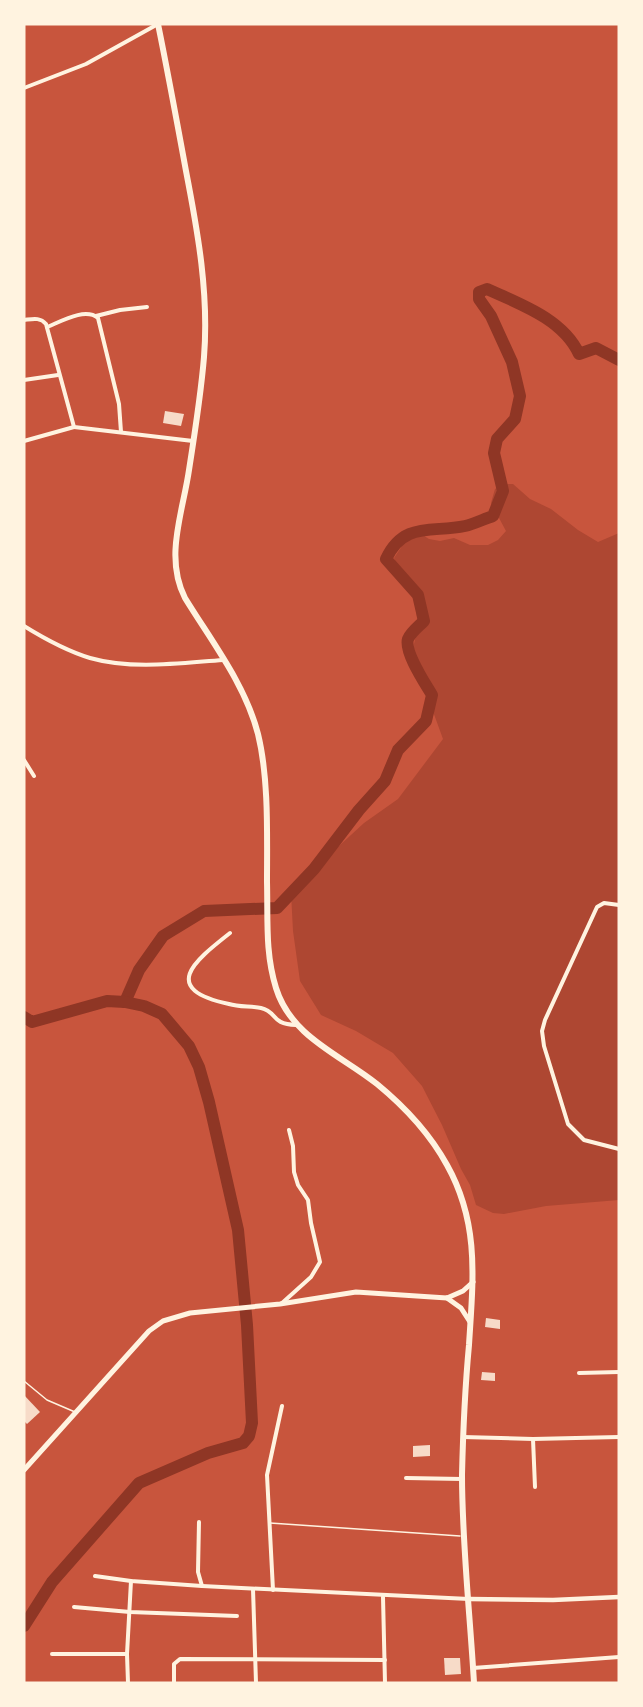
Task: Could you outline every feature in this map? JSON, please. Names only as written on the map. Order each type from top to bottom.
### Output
[{"type":"highway","points":[[158,24],[195,216],[204,284],[204,355],[194,441],[177,530],[176,573],[185,598],[224,660],[248,704],[258,736],[264,773],[266,923],[269,960],[278,994],[297,1025],[318,1043],[389,1094],[423,1129],[447,1165],[466,1211],[473,1250],[474,1281],[462,1479],[474,1683]]},
{"type":"main road","points":[[24,1470],[156,1325],[176,1316],[280,1304],[356,1292],[447,1298],[463,1291],[474,1281]]},
{"type":"main road","points":[[447,1298],[461,1308],[470,1322]]},
{"type":"street","points":[[24,88],[86,64],[158,24]]},
{"type":"street","points":[[47,327],[89,314],[96,316],[120,310],[147,308]]},
{"type":"street","points":[[96,316],[100,322],[119,404],[121,432]]},
{"type":"street","points":[[24,320],[36,318],[42,320],[47,327],[58,375],[74,427]]},
{"type":"street","points":[[24,380],[58,375]]},
{"type":"street","points":[[24,441],[74,427],[194,441]]},
{"type":"street","points":[[24,626],[61,647],[93,659],[142,663],[224,660]]},
{"type":"street","points":[[24,760],[34,776]]},
{"type":"street","points":[[619,905],[604,903],[597,907],[542,1031],[544,1046],[568,1124],[584,1140],[619,1149]]},
{"type":"street","points":[[230,933],[205,954],[188,975],[190,988],[202,996],[229,1005],[263,1008],[281,1024],[297,1025]]},
{"type":"street","points":[[280,1304],[311,1277],[320,1262],[308,1200],[298,1185],[294,1172],[293,1146],[289,1130]]},
{"type":"street","points":[[579,1372],[619,1372]]},
{"type":"street","points":[[273,1590],[267,1475],[282,1406]]},
{"type":"street","points":[[463,1437],[619,1437]]},
{"type":"street","points":[[534,1438],[535,1487]]},
{"type":"street","points":[[406,1478],[462,1479]]},
{"type":"street","points":[[199,1522],[198,1572],[202,1586]]},
{"type":"street","points":[[95,1576],[130,1581],[253,1590],[383,1596],[553,1600],[619,1597]]},
{"type":"street","points":[[128,1683],[130,1581]]},
{"type":"street","points":[[253,1590],[256,1683]]},
{"type":"street","points":[[383,1596],[385,1683]]},
{"type":"street","points":[[74,1606],[130,1612],[237,1616]]},
{"type":"street","points":[[52,1654],[127,1654]]},
{"type":"street","points":[[473,1668],[619,1658]]},
{"type":"street","points":[[174,1683],[174,1664],[180,1659],[385,1660]]},
{"type":"lane","points":[[24,1381],[47,1400],[75,1412]]},
{"type":"lane","points":[[270,1523],[464,1536]]},
{"type":"shaded area","points":[[503,484],[513,484],[530,499],[551,509],[598,542],[619,533],[619,1200],[546,1206],[504,1214],[493,1213],[476,1205],[470,1185],[422,1086],[393,1053],[356,1031],[321,1015],[300,981],[293,931],[291,893],[364,823],[398,799],[443,739],[419,673],[413,648],[418,627],[415,601],[402,580],[394,558],[406,540],[418,532],[429,539],[440,541],[454,538],[470,545],[488,545],[498,540],[506,531],[491,503],[495,489]]},
{"type":"building","points":[[165,411],[184,414],[181,426],[163,423]]},
{"type":"building","points":[[486,1318],[500,1320],[500,1329],[485,1327]]},
{"type":"building","points":[[482,1372],[495,1373],[495,1381],[481,1380]]},
{"type":"building","points":[[24,1395],[40,1412],[27,1424],[24,1421]]},
{"type":"building","points":[[430,1445],[430,1456],[413,1457],[413,1446]]},
{"type":"building","points":[[444,1658],[460,1658],[461,1674],[445,1675]]},
{"type":"waterway","points":[[125,1002],[139,970],[163,936],[204,911],[277,908],[314,869],[359,810],[385,781],[398,750],[426,721],[432,695],[416,667],[408,645],[411,634],[424,621],[418,595],[386,559],[393,547],[410,534],[465,526],[493,516],[503,491],[494,453],[497,439],[515,419],[520,396],[512,362],[491,316],[479,299],[479,292],[487,289],[552,322],[563,331],[579,354],[596,348],[619,360]]},
{"type":"waterway","points":[[24,1017],[32,1022],[107,1001],[125,1002],[144,1006],[162,1014],[189,1046],[199,1067],[209,1102],[238,1230],[247,1325],[252,1423],[249,1436],[243,1443],[208,1453],[139,1483],[52,1582],[24,1626]]}]
